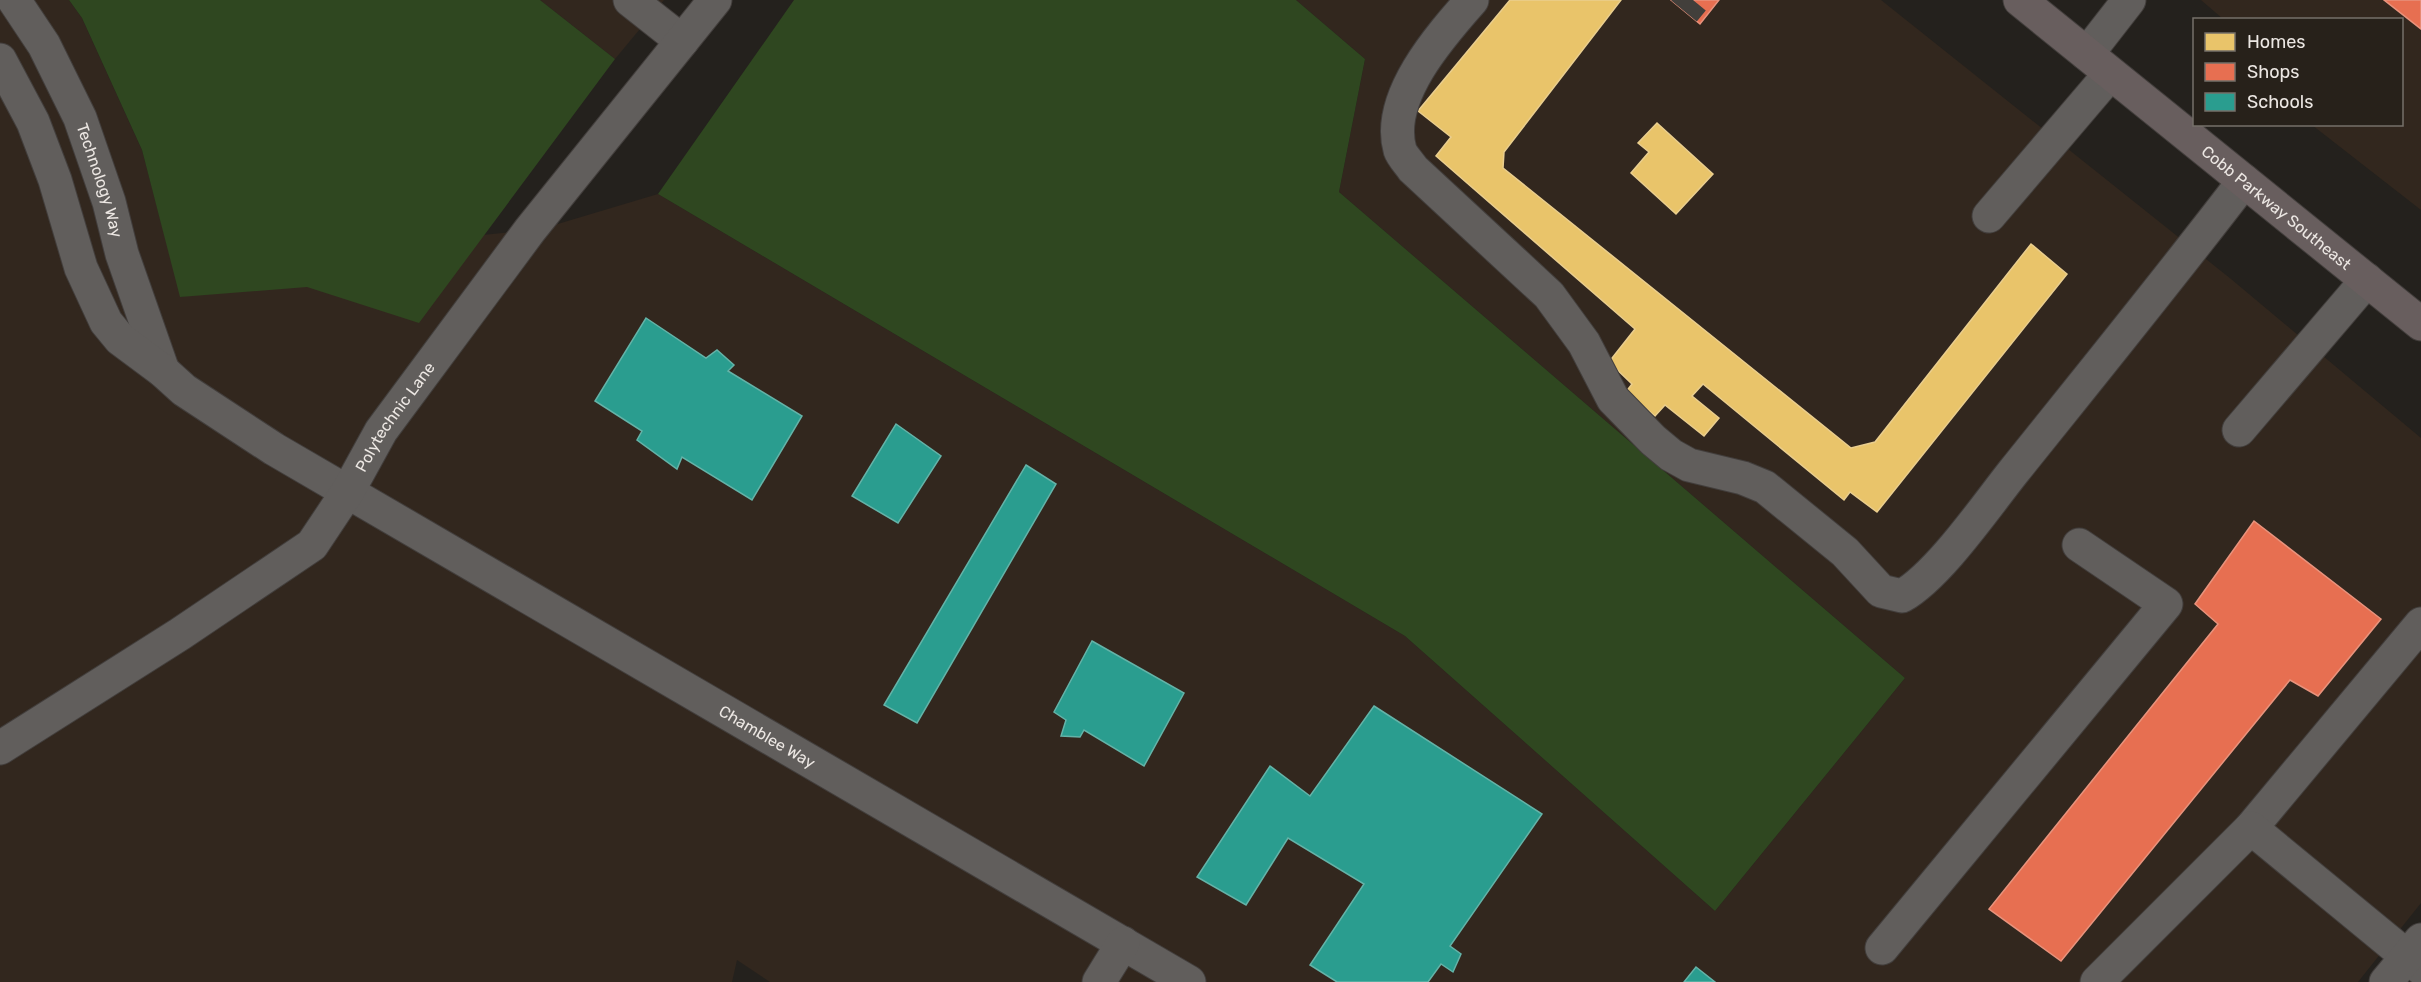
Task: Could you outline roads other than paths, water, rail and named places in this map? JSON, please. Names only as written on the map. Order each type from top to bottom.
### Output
[{"type":"main road","name":"Cobb Parkway Southeast","points":[[2020,0],[2421,324]]},
{"type":"street","name":"Technology Way","points":[[14,0],[44,45],[80,118],[109,202],[122,254],[163,371]]},
{"type":"street","points":[[630,0],[682,41]]},
{"type":"street","points":[[1472,0],[1430,50],[1400,108],[1397,123],[1400,151],[1413,169],[1549,295],[1584,343],[1613,399],[1653,440],[1671,455],[1689,465],[1743,478],[1765,487],[1845,552],[1881,591],[1902,596],[1916,588],[1956,543],[2244,182]]},
{"type":"street","points":[[1989,216],[2099,64],[2129,0]]},
{"type":"street","name":"Polytechnic Lane","points":[[0,748],[180,634],[312,545],[348,491],[381,431],[530,230],[714,1]]},
{"type":"street","points":[[0,60],[33,122],[55,180],[81,268],[101,313],[120,339],[205,405],[274,449],[348,491]]},
{"type":"street","points":[[2240,430],[2367,280]]},
{"type":"street","name":"Chamblee Way","points":[[348,491],[1189,982]]},
{"type":"street","points":[[1881,948],[2166,604],[2079,545]]},
{"type":"street","points":[[2097,982],[2251,828],[2421,624]]},
{"type":"street","points":[[2251,828],[2416,955],[2386,982]]},
{"type":"street","points":[[1099,982],[1123,943]]},
{"type":"tunnel","points":[[1684,11],[1693,0]]}]
